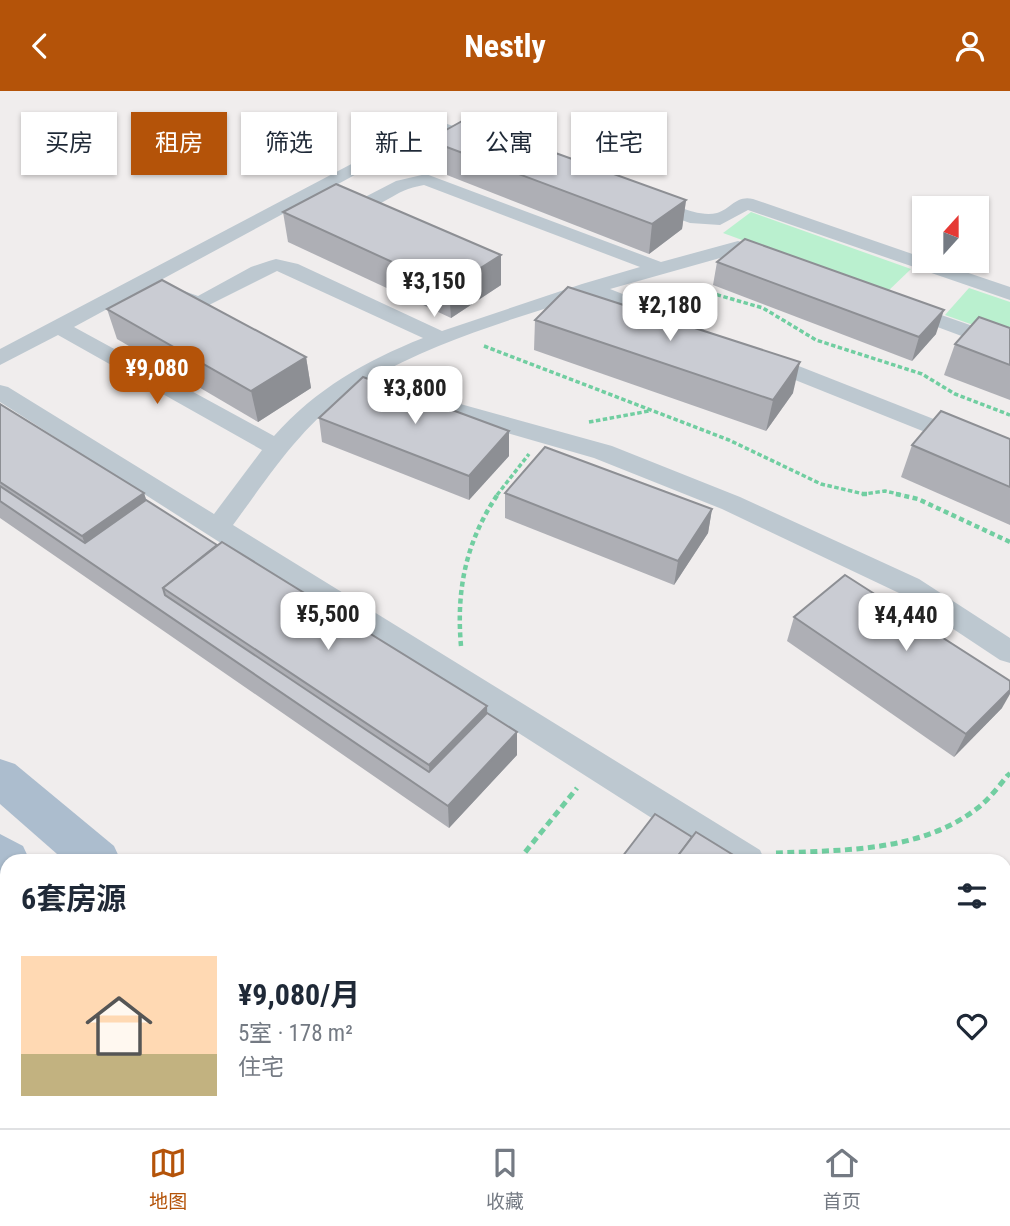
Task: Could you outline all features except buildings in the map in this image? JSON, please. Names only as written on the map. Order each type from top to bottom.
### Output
[{"type":"main road","points":[[0,777],[90,854]]},
{"type":"street","points":[[0,358],[435,125],[461,134]]},
{"type":"street","points":[[316,188],[356,205],[369,204],[412,179],[426,179],[660,268]]},
{"type":"street","points":[[626,194],[690,217],[720,219],[746,203],[1010,294]]},
{"type":"street","points":[[217,528],[277,448],[321,403],[350,381],[382,363],[527,306],[660,268],[745,250],[714,236],[700,217]]},
{"type":"street","points":[[145,280],[187,300],[201,303],[258,271],[276,265],[291,268],[442,339]]},
{"type":"street","points":[[589,288],[716,340]]},
{"type":"street","points":[[881,299],[1010,347]]},
{"type":"street","points":[[59,327],[277,448]]},
{"type":"street","points":[[742,350],[1010,458]]},
{"type":"street","points":[[350,381],[603,452],[731,503],[909,586],[1010,652]]},
{"type":"street","points":[[0,392],[736,854]]},
{"type":"path","points":[[660,268],[687,287],[763,308],[816,340],[922,374],[956,394],[1010,415]]},
{"type":"path","points":[[442,339],[480,344],[729,440],[821,484],[864,494],[886,491],[918,499],[1010,542]]},
{"type":"path","points":[[470,687],[460,642],[459,597],[471,538],[487,507],[510,475],[532,451],[552,437],[571,427],[650,411]]},
{"type":"path","points":[[524,854],[596,766]]},
{"type":"path","points":[[786,854],[897,844],[946,828],[978,808],[1010,773]]},
{"type":"green space","points":[[751,212],[911,269],[886,293],[723,233]]},
{"type":"green space","points":[[969,288],[1010,302],[1010,338],[945,315]]}]
